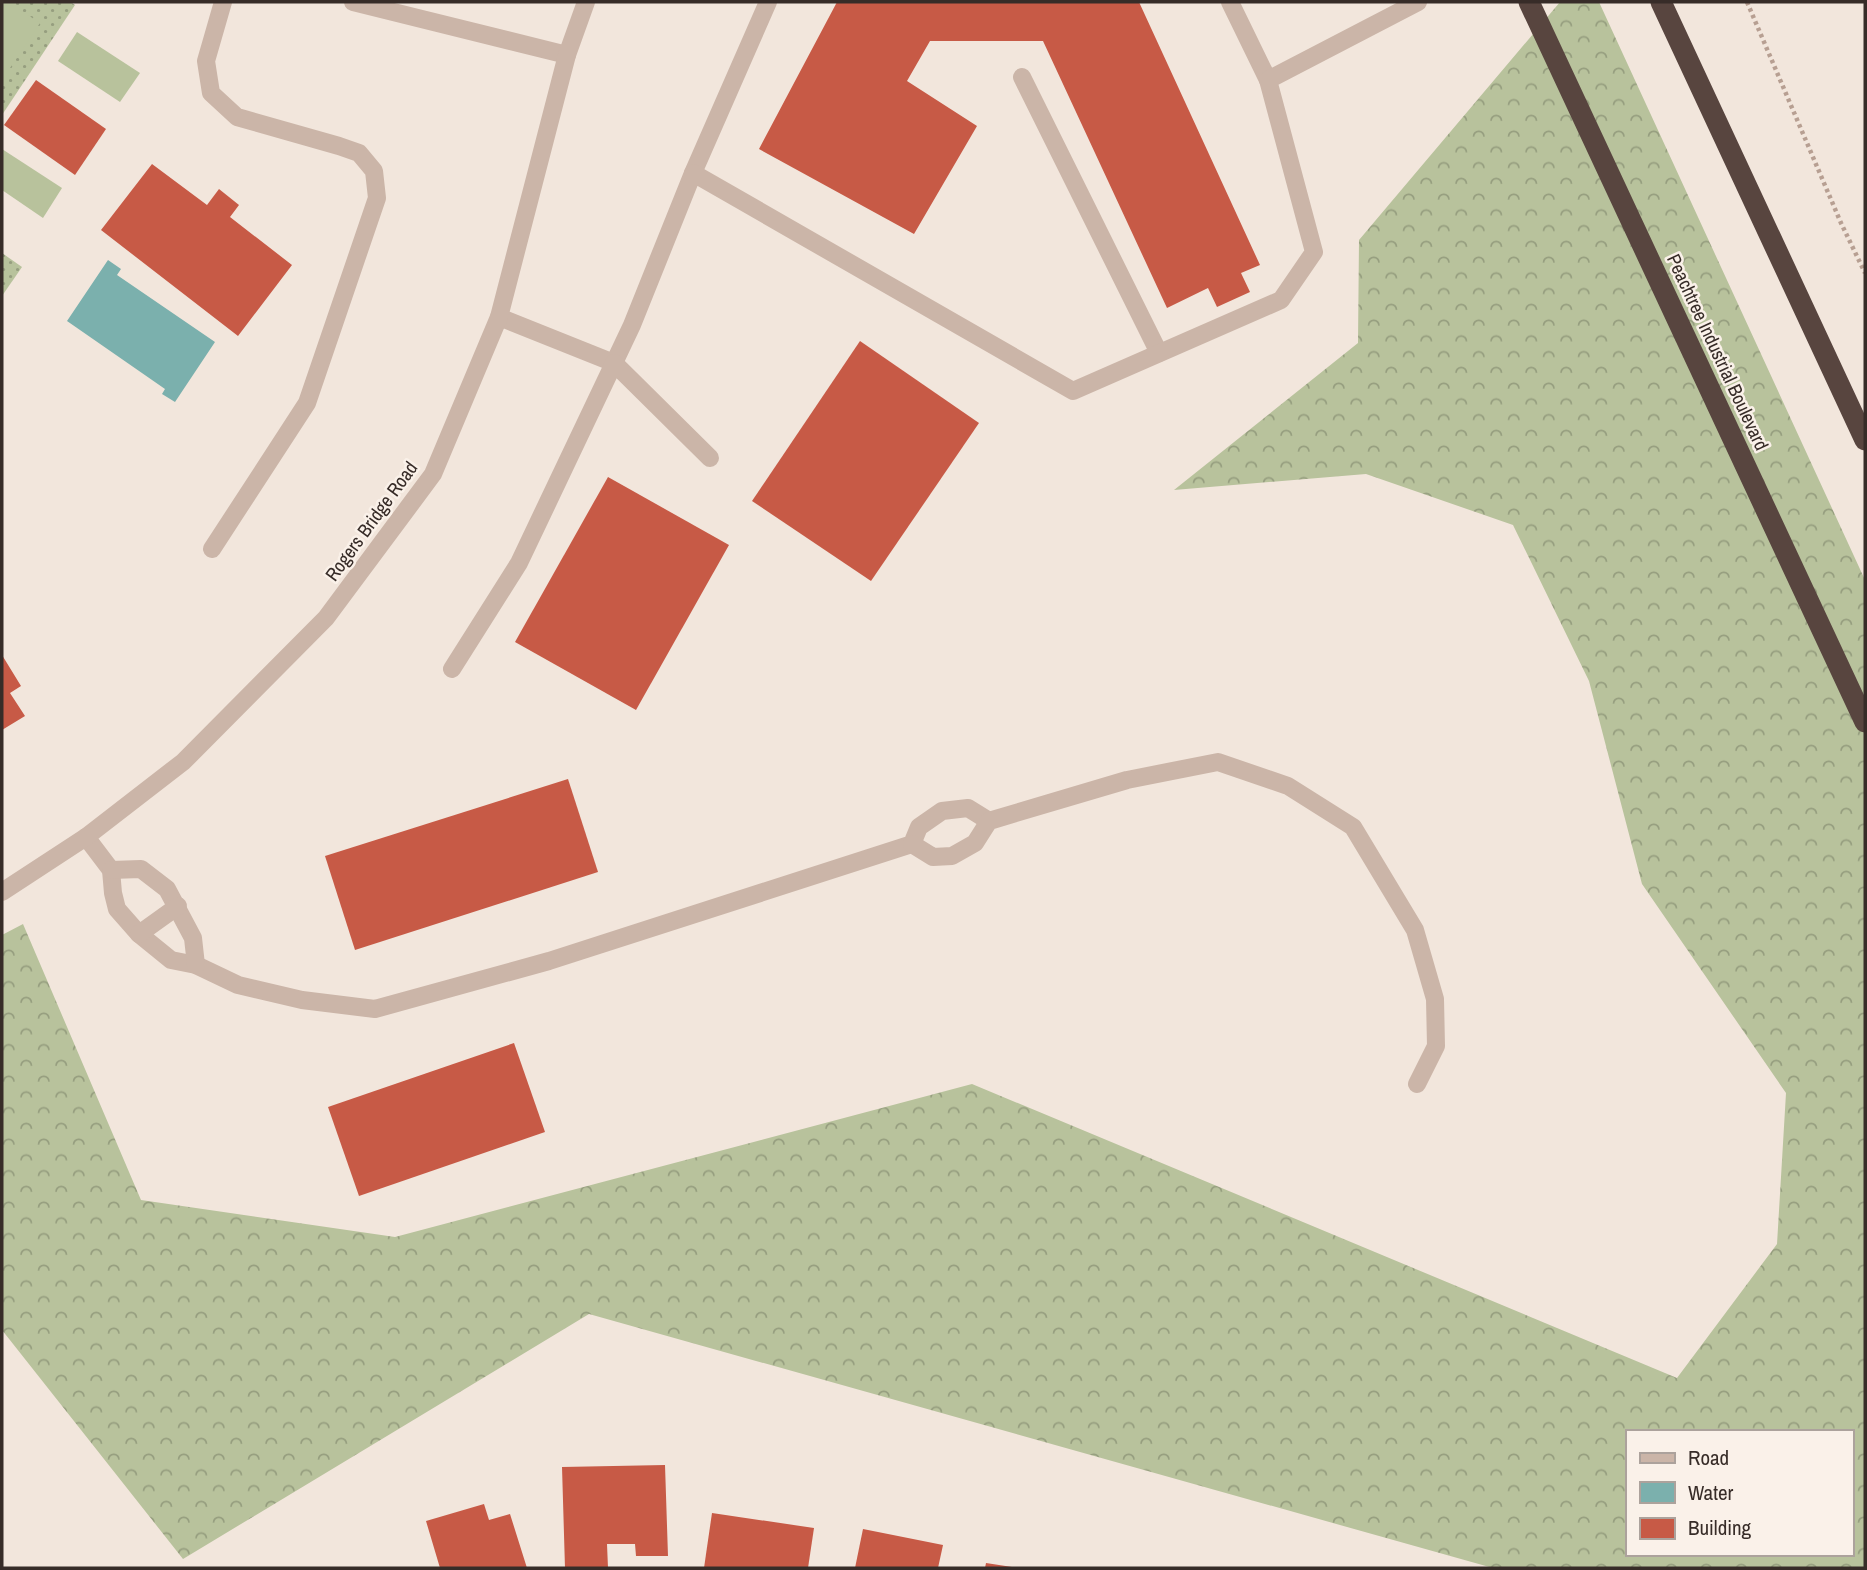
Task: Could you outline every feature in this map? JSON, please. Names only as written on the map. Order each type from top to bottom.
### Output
[{"type":"highway","name":"Peachtree Industrial Boulevard","points":[[1529,2],[1865,722]]},
{"type":"highway","points":[[1661,2],[1865,440]]},
{"type":"street","points":[[212,549],[307,403],[377,198],[374,171],[359,153],[237,117],[211,93],[206,61],[223,2]]},
{"type":"street","points":[[353,2],[568,55]]},
{"type":"street","name":"Rogers Bridge Road","points":[[2,892],[86,837],[183,762],[326,618],[433,474],[499,317],[568,55],[586,2]]},
{"type":"street","points":[[453,670],[519,563],[632,325],[693,173],[768,2]]},
{"type":"street","points":[[693,173],[1073,391],[1282,300],[1314,252],[1268,80],[1230,2]]},
{"type":"street","points":[[1268,80],[1418,2]]},
{"type":"street","points":[[1023,77],[1159,354]]},
{"type":"street","points":[[499,317],[614,363],[710,458]]},
{"type":"street","points":[[912,844],[933,857],[952,856],[975,843],[989,821],[1127,780],[1219,762],[1287,786],[1353,827],[1415,930],[1435,999],[1436,1046],[1417,1084]]},
{"type":"street","points":[[86,837],[111,870],[117,909],[139,934],[171,960],[196,965],[238,985],[302,1000],[375,1009],[549,961],[798,883],[912,844],[919,827],[942,811],[968,808],[989,821]]},
{"type":"street","points":[[111,870],[141,869],[167,889],[193,938],[196,965]]},
{"type":"street","points":[[139,934],[177,906]]},
{"type":"path","points":[[1747,2],[1865,273]]},
{"type":"green space","points":[[2,2],[70,2],[75,5],[2,115]]},
{"type":"green space","points":[[2,2],[8,2],[40,23],[2,80]]},
{"type":"green space","points":[[1560,2],[1599,2],[1865,580],[1865,1568],[1493,1568],[589,1314],[183,1559],[2,1330],[2,935],[23,924],[141,1200],[395,1237],[972,1084],[1677,1378],[1777,1244],[1786,1093],[1642,884],[1589,681],[1513,525],[1366,474],[1174,490],[1358,343],[1359,240]]},
{"type":"green space","points":[[77,32],[140,73],[120,102],[58,61]]},
{"type":"green space","points":[[2,149],[62,188],[43,218],[2,190]]},
{"type":"green space","points":[[2,253],[22,267],[2,296]]},
{"type":"water","points":[[108,260],[121,269],[117,275],[215,342],[175,402],[162,394],[165,389],[67,321]]},
{"type":"building","points":[[837,2],[1139,2],[1260,265],[1241,273],[1250,292],[1217,307],[1208,288],[1167,308],[1043,41],[930,41],[907,81],[977,126],[914,234],[759,149]]},
{"type":"building","points":[[36,80],[106,129],[75,175],[4,125]]},
{"type":"building","points":[[152,164],[207,205],[219,189],[239,205],[230,217],[292,265],[238,336],[101,230]]},
{"type":"building","points":[[860,341],[979,423],[871,581],[752,501]]},
{"type":"building","points":[[608,477],[729,545],[636,710],[515,642]]},
{"type":"building","points":[[2,655],[21,686],[10,693],[25,716],[2,730]]},
{"type":"building","points":[[568,779],[598,872],[355,950],[325,856]]},
{"type":"building","points":[[514,1043],[545,1132],[359,1196],[328,1107]]},
{"type":"building","points":[[665,1465],[668,1556],[636,1556],[635,1544],[607,1544],[608,1568],[565,1568],[562,1467]]},
{"type":"building","points":[[484,1504],[489,1520],[510,1514],[527,1568],[440,1568],[426,1521]]},
{"type":"building","points":[[712,1513],[814,1528],[808,1568],[704,1568]]},
{"type":"building","points":[[863,1529],[943,1545],[938,1568],[855,1568]]},
{"type":"building","points":[[986,1563],[1012,1567],[1012,1568],[985,1568]]}]
